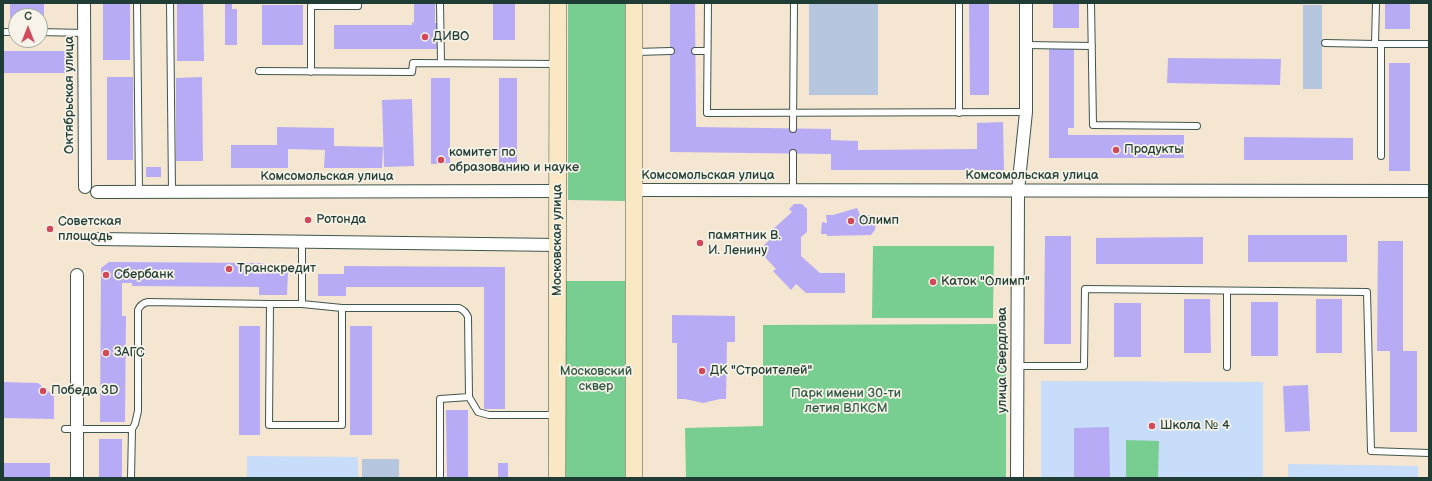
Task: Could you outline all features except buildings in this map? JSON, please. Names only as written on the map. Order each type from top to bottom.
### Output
[{"type":"main road","name":"Московская улица","points":[[557,478],[558,3]]},
{"type":"main road","points":[[634,3],[634,478]]},
{"type":"street","name":"Октябрьская улица","points":[[84,3],[85,187]]},
{"type":"street","name":"улица Свердлова","points":[[1017,478],[1018,190],[1026,112],[1026,3]]},
{"type":"street","name":"Комсомольская улица","points":[[634,190],[1429,191]]},
{"type":"street","name":"Комсомольская улица","points":[[97,192],[558,191]]},
{"type":"street","points":[[98,239],[558,245]]},
{"type":"street","points":[[77,275],[71,429],[77,478]]},
{"type":"lane","points":[[137,3],[139,192]]},
{"type":"lane","points":[[170,3],[172,192]]},
{"type":"lane","points":[[311,72],[311,6],[358,6],[358,3]]},
{"type":"lane","points":[[440,3],[441,63]]},
{"type":"lane","points":[[708,3],[707,113],[1026,112]]},
{"type":"lane","points":[[793,129],[794,3]]},
{"type":"lane","points":[[959,3],[959,113]]},
{"type":"lane","points":[[1091,3],[1093,125],[1197,126]]},
{"type":"lane","points":[[1376,3],[1381,156]]},
{"type":"lane","points":[[48,32],[84,33]]},
{"type":"lane","points":[[1325,44],[1429,44]]},
{"type":"lane","points":[[1026,45],[1092,46]]},
{"type":"lane","points":[[695,51],[707,51]]},
{"type":"lane","points":[[634,52],[671,52]]},
{"type":"lane","points":[[259,71],[412,72],[413,63],[558,64]]},
{"type":"lane","points":[[792,190],[793,154]]},
{"type":"lane","points":[[302,242],[302,304]]},
{"type":"lane","points":[[1017,366],[1084,366],[1085,289],[1367,292],[1371,451],[1429,453]]},
{"type":"lane","points":[[1227,291],[1227,367]]},
{"type":"lane","points":[[131,478],[132,429],[135,424],[138,411],[138,310],[140,305],[148,302],[302,304],[342,308],[463,309],[468,317],[469,397],[478,412],[489,415],[557,415]]},
{"type":"lane","points":[[270,304],[270,425],[342,425],[342,308]]},
{"type":"lane","points":[[440,478],[440,398],[469,397]]},
{"type":"lane","points":[[71,429],[132,429]]},
{"type":"shaded area","points":[[809,3],[878,3],[878,95],[809,95]]},
{"type":"shaded area","points":[[1303,5],[1322,5],[1322,89],[1303,89]]},
{"type":"shaded area","name":"Школа № 4","points":[[1041,381],[1263,382],[1263,478],[1041,478]]},
{"type":"shaded area","points":[[247,456],[358,457],[358,478],[247,478]]},
{"type":"shaded area","points":[[362,459],[399,459],[399,478],[362,478]]},
{"type":"shaded area","points":[[1288,464],[1418,466],[1418,478],[1288,478]]},
{"type":"green space","points":[[568,3],[626,3],[625,201],[568,200]]},
{"type":"green space","name":"Каток \"Олимп\"","points":[[873,246],[994,246],[993,318],[872,318]]},
{"type":"green space","name":"Московский сквер","points":[[566,281],[626,281],[627,478],[566,478]]},
{"type":"green space","name":"Парк имени 30-ти летия ВЛКСМ","points":[[1006,324],[1006,478],[686,478],[685,428],[763,426],[763,325]]},
{"type":"green space","points":[[1126,440],[1159,441],[1158,478],[1126,478]]},
{"type":"place","name":"ДИВО","points":[[425,37]]},
{"type":"place","name":"Продукты","points":[[1116,150]]},
{"type":"place","name":"комитет по образованию и науке","points":[[441,160]]},
{"type":"place","name":"Ротонда","points":[[308,220]]},
{"type":"place","name":"Олимп","points":[[851,221]]},
{"type":"place","name":"Советская площадь","points":[[50,229]]},
{"type":"place","name":"памятник В. И. Ленину","points":[[700,243]]},
{"type":"place","name":"Транскредит","points":[[229,269]]},
{"type":"place","name":"Сбербанк","points":[[106,275]]},
{"type":"place","name":"Каток \"Олимп\"","points":[[933,282]]},
{"type":"place","name":"ЗАГС","points":[[106,353]]},
{"type":"place","name":"ДК \"Строителей\"","points":[[702,371]]},
{"type":"place","name":"Победа 3D","points":[[43,391]]},
{"type":"place","name":"Школа № 4","points":[[1152,426]]}]
